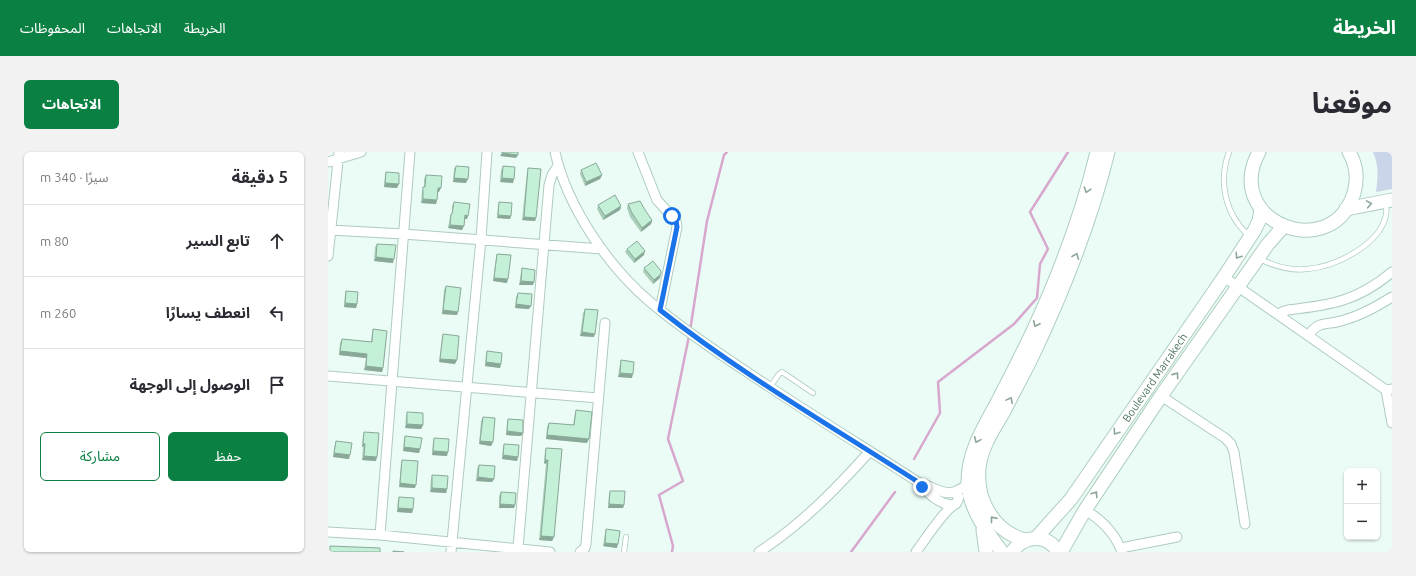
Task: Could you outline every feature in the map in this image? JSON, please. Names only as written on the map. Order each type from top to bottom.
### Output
[{"type":"main road","points":[[1002,552],[982,524],[974,505],[968,484],[970,464],[975,445],[1021,356],[1061,267],[1088,185],[1097,152]]},
{"type":"main road","points":[[1058,552],[1053,545],[1048,542],[1015,537],[1003,529],[988,513],[981,494],[979,476],[981,460],[988,440],[1031,359],[1070,271],[1088,222],[1108,152]]},
{"type":"main road","points":[[1259,152],[1252,172],[1252,185],[1255,198],[1261,209],[1283,227],[1306,231],[1318,229],[1334,221],[1346,209],[1352,199],[1356,178],[1355,167],[1349,152]]},
{"type":"main road","points":[[1346,209],[1389,201]]},
{"type":"main road","name":"Boulevard Marrakech","points":[[1012,552],[1020,543],[1031,539],[1071,499],[1224,277],[1250,237],[1258,221],[1261,209]]},
{"type":"main road","name":"Boulevard Marrakech","points":[[1061,552],[1085,510],[1161,396],[1258,258],[1283,227]]},
{"type":"main road","points":[[982,524],[986,552]]},
{"type":"street","points":[[328,162],[339,155],[361,152]]},
{"type":"street","points":[[380,536],[410,152]]},
{"type":"street","points":[[452,547],[468,387],[487,152]]},
{"type":"street","points":[[555,152],[558,166],[577,210],[602,249],[629,282],[660,310],[690,333],[770,387],[918,482],[939,491],[957,493],[959,499],[934,527],[916,552]]},
{"type":"street","points":[[638,152],[657,200],[676,221],[677,227],[660,310]]},
{"type":"street","points":[[328,256],[339,155]]},
{"type":"street","points":[[518,548],[549,185],[552,175],[558,166]]},
{"type":"street","points":[[330,230],[602,249]]},
{"type":"street","points":[[1279,315],[1288,310],[1330,305],[1351,298],[1373,287],[1392,272]]},
{"type":"street","points":[[1224,277],[1389,389],[1392,423]]},
{"type":"street","points":[[1309,336],[1313,329],[1320,325],[1333,323],[1358,315],[1376,307],[1392,297]]},
{"type":"street","points":[[582,552],[586,544],[605,323]]},
{"type":"street","points":[[328,376],[392,380],[598,398]]},
{"type":"street","points":[[1161,396],[1225,438],[1231,444],[1234,452],[1245,524]]},
{"type":"street","points":[[759,552],[787,533],[809,514],[837,487],[870,451]]},
{"type":"street","points":[[918,482],[927,492],[944,503],[954,505],[962,502],[974,505]]},
{"type":"street","points":[[934,527],[944,503],[953,492],[968,484]]},
{"type":"street","points":[[1085,510],[1106,526],[1122,550],[1176,537]]},
{"type":"street","points":[[328,532],[380,536],[452,547],[518,548],[550,552]]},
{"type":"lane","points":[[1229,152],[1224,175],[1226,201],[1238,224],[1250,237]]},
{"type":"lane","points":[[1258,258],[1276,266],[1296,269],[1317,268],[1337,262],[1355,253],[1378,231],[1386,215],[1389,201]]},
{"type":"lane","points":[[770,387],[778,374],[782,372],[813,393]]},
{"type":"lane","points":[[624,552],[626,537]]},
{"type":"shaded area","points":[[1373,152],[1392,152],[1392,189],[1376,192],[1378,172]]},
{"type":"building","points":[[518,152],[518,155],[502,153]]},
{"type":"building","points":[[596,163],[602,175],[586,182],[581,170]]},
{"type":"building","points":[[456,166],[469,167],[468,179],[454,178]]},
{"type":"building","points":[[503,166],[515,167],[514,179],[502,178]]},
{"type":"building","points":[[528,168],[541,169],[536,218],[524,217]]},
{"type":"building","points":[[386,172],[399,173],[399,184],[385,183]]},
{"type":"building","points":[[426,175],[442,176],[441,188],[438,188],[437,200],[423,199],[423,187],[425,187]]},
{"type":"building","points":[[615,195],[621,206],[605,216],[598,205]]},
{"type":"building","points":[[640,201],[652,220],[642,228],[628,204]]},
{"type":"building","points":[[454,202],[470,204],[468,216],[465,215],[464,226],[450,225]]},
{"type":"building","points":[[499,202],[512,203],[511,216],[498,215]]},
{"type":"building","points":[[637,241],[645,251],[635,259],[627,249]]},
{"type":"building","points":[[377,244],[396,245],[394,259],[376,257]]},
{"type":"building","points":[[497,254],[511,255],[508,279],[494,278]]},
{"type":"building","points":[[653,261],[661,271],[661,274],[654,280],[644,268]]},
{"type":"building","points":[[522,268],[535,270],[534,282],[521,281]]},
{"type":"building","points":[[446,286],[461,288],[458,312],[443,310]]},
{"type":"building","points":[[346,291],[358,292],[357,304],[345,303]]},
{"type":"building","points":[[518,293],[532,294],[531,306],[516,304]]},
{"type":"building","points":[[585,309],[598,310],[595,334],[582,332]]},
{"type":"building","points":[[373,329],[387,331],[383,368],[366,366],[367,354],[340,351],[342,339],[372,342]]},
{"type":"building","points":[[443,334],[459,336],[457,360],[440,359]]},
{"type":"building","points":[[487,351],[502,353],[501,364],[486,362]]},
{"type":"building","points":[[621,360],[634,362],[633,374],[620,373]]},
{"type":"building","points":[[576,410],[592,412],[589,439],[547,435],[549,423],[574,425]]},
{"type":"building","points":[[407,412],[423,413],[423,425],[407,424]]},
{"type":"building","points":[[483,417],[495,418],[493,442],[480,441]]},
{"type":"building","points":[[508,419],[523,420],[523,433],[507,431]]},
{"type":"building","points":[[364,432],[379,433],[377,457],[364,456]]},
{"type":"building","points":[[405,436],[422,438],[420,449],[404,447]]},
{"type":"building","points":[[434,438],[449,439],[448,452],[433,451]]},
{"type":"building","points":[[336,441],[352,443],[350,455],[334,453]]},
{"type":"building","points":[[504,444],[519,445],[518,457],[503,455]]},
{"type":"building","points":[[546,448],[562,449],[554,537],[541,536],[548,460],[545,460]]},
{"type":"building","points":[[402,460],[418,461],[416,485],[400,483]]},
{"type":"building","points":[[479,465],[495,466],[494,479],[478,477]]},
{"type":"building","points":[[432,475],[448,476],[447,489],[432,488]]},
{"type":"building","points":[[610,491],[625,491],[624,505],[609,504]]},
{"type":"building","points":[[501,492],[516,493],[515,505],[500,504]]},
{"type":"building","points":[[399,497],[414,498],[413,509],[398,508]]},
{"type":"building","points":[[606,529],[620,531],[618,544],[605,543]]},
{"type":"building","points":[[330,546],[380,548],[380,552],[330,552]]},
{"type":"waterway","points":[[690,331],[707,221],[724,155],[727,152]]},
{"type":"waterway","points":[[914,459],[940,413],[938,382],[1014,324],[1037,298],[1040,264],[1048,249],[1030,212],[1068,152]]},
{"type":"waterway","points":[[672,552],[673,546],[659,495],[683,481],[668,439],[689,336]]},
{"type":"waterway","points":[[851,552],[895,492]]},
{"type":"route","points":[[672,216],[676,221],[677,227],[660,310],[690,333],[770,387],[918,482],[922,487]]}]
